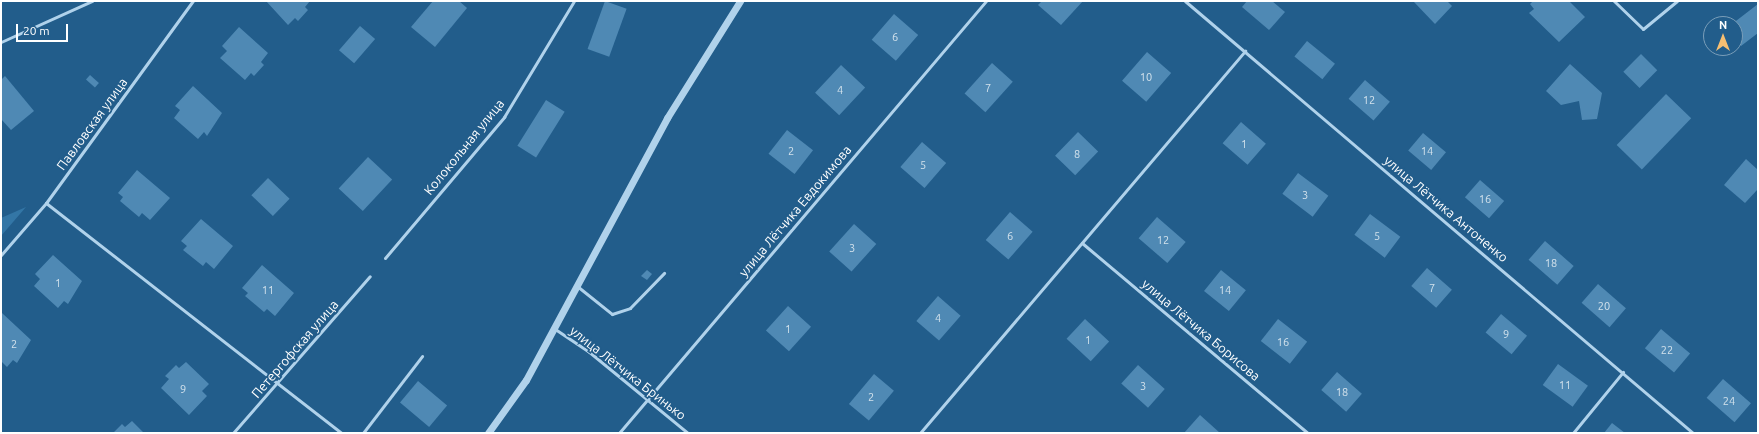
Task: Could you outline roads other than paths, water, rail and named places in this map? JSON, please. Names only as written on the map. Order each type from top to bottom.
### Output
[{"type":"street","points":[[488,433],[502,418],[555,329],[667,118],[740,1]]},
{"type":"lane","points":[[1,42],[92,1]]},
{"type":"lane","name":"Павловская улица","points":[[1,255],[46,203],[193,1]]},
{"type":"lane","name":"Колокольная улица","points":[[385,258],[504,117],[574,1]]},
{"type":"lane","name":"улица Лётчика Евдокимова","points":[[619,433],[986,1]]},
{"type":"lane","name":"улица Лётчика Антоненко","points":[[1185,1],[1693,433]]},
{"type":"lane","points":[[1614,1],[1643,29],[1678,1]]},
{"type":"lane","points":[[920,433],[1245,51]]},
{"type":"lane","points":[[46,203],[278,386],[341,433]]},
{"type":"lane","name":"улица Лётчика Борисова","points":[[1082,243],[1308,433]]},
{"type":"lane","points":[[577,286],[612,314],[630,308],[664,273]]},
{"type":"lane","name":"Петергофская улица","points":[[233,433],[278,386],[370,276]]},
{"type":"lane","name":"улица Лётчика Бринько","points":[[555,329],[648,399],[688,433]]},
{"type":"lane","points":[[363,433],[422,356]]},
{"type":"lane","points":[[1573,433],[1623,372]]}]
